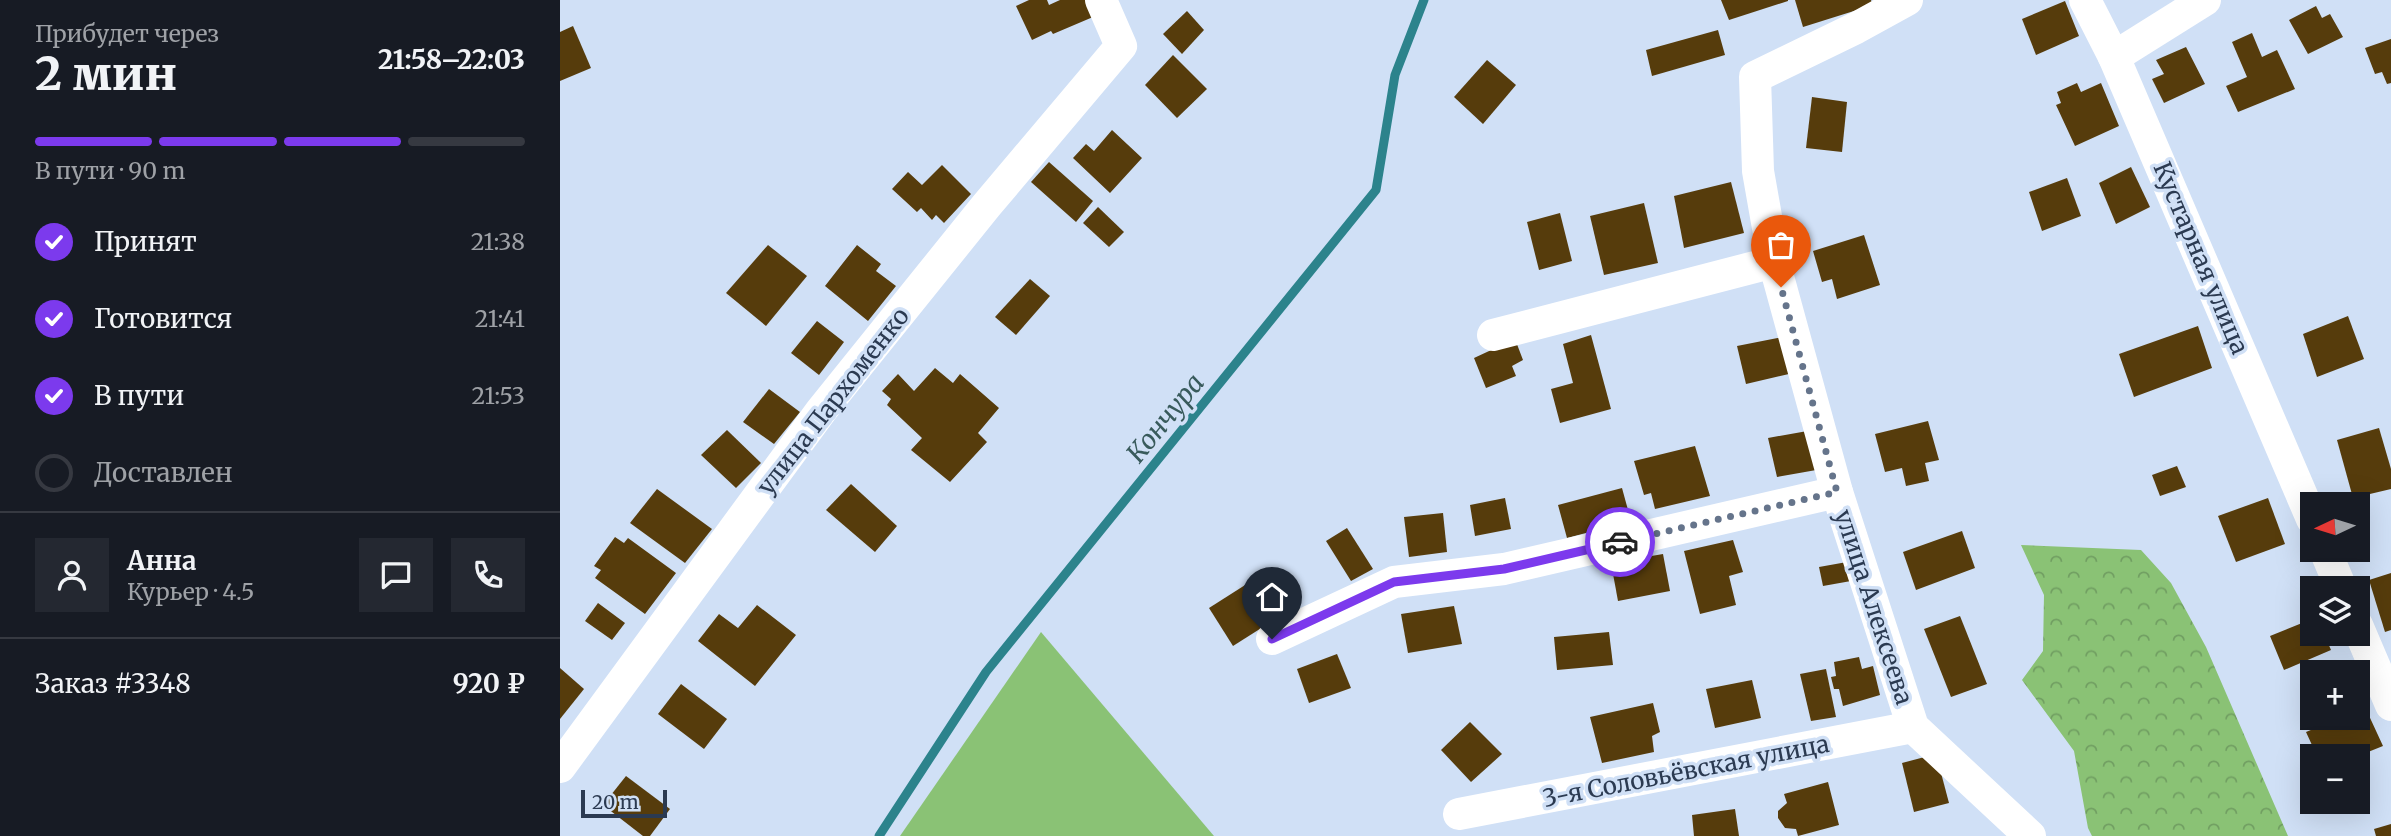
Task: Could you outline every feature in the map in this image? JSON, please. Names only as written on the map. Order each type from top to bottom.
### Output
[{"type":"street","name":"улица Пархоменко","points":[[560,767],[821,411],[986,206],[1121,46],[1101,0]]},
{"type":"street","name":"улица Алексеева","points":[[1907,0],[1755,77],[1758,171],[1774,262],[1837,492],[1913,727]]},
{"type":"street","name":"Кустарная улица","points":[[2085,0],[2114,57],[2300,492]]},
{"type":"street","points":[[2114,57],[2205,0]]},
{"type":"street","points":[[1493,335],[1774,262]]},
{"type":"street","points":[[1272,639],[1394,582],[1504,569],[1837,492]]},
{"type":"street","points":[[2370,642],[2381,656],[2391,705]]},
{"type":"street","points":[[1913,727],[2030,836]]},
{"type":"street","name":"3-я Соловьёвская улица","points":[[1459,814],[1913,727]]},
{"type":"green space","points":[[2021,545],[2141,550],[2171,583],[2206,647],[2288,836],[2092,836],[2088,828],[2074,751],[2022,680],[2043,651],[2044,595]]},
{"type":"green space","points":[[1041,632],[1214,836],[900,836]]},
{"type":"building","points":[[1029,0],[1047,0],[1049,5],[1060,0],[1085,0],[1093,17],[1032,40],[1016,6]]},
{"type":"building","points":[[1721,0],[1788,0],[1788,1],[1729,20]]},
{"type":"building","points":[[1795,0],[1871,0],[1873,5],[1803,27]]},
{"type":"building","points":[[2065,1],[2079,36],[2036,55],[2022,19]]},
{"type":"building","points":[[2316,6],[2322,18],[2330,14],[2343,37],[2308,54],[2289,20]]},
{"type":"building","points":[[1187,11],[1204,30],[1182,54],[1163,34]]},
{"type":"building","points":[[573,26],[591,68],[560,81],[560,32]]},
{"type":"building","points":[[1718,30],[1725,55],[1652,76],[1646,50]]},
{"type":"building","points":[[2252,33],[2262,57],[2277,50],[2295,89],[2238,112],[2226,86],[2247,77],[2232,42]]},
{"type":"building","points":[[2391,39],[2391,83],[2387,84],[2382,72],[2375,74],[2365,48]]},
{"type":"building","points":[[2186,47],[2205,84],[2164,103],[2152,79],[2164,74],[2156,60]]},
{"type":"building","points":[[1173,55],[1207,89],[1177,118],[1145,85]]},
{"type":"building","points":[[1487,60],[1516,85],[1483,124],[1454,97]]},
{"type":"building","points":[[2077,83],[2081,92],[2101,83],[2119,126],[2075,146],[2056,105],[2061,103],[2057,92]]},
{"type":"building","points":[[1812,97],[1847,102],[1842,152],[1806,148]]},
{"type":"building","points":[[1112,130],[1142,158],[1110,193],[1073,158],[1086,144],[1094,151]]},
{"type":"building","points":[[1049,162],[1093,201],[1076,222],[1031,182]]},
{"type":"building","points":[[942,165],[971,194],[944,223],[936,215],[932,220],[921,208],[917,212],[892,189],[908,172],[922,185]]},
{"type":"building","points":[[2131,167],[2150,207],[2116,224],[2099,183]]},
{"type":"building","points":[[2067,178],[2081,216],[2042,231],[2029,192]]},
{"type":"building","points":[[1731,182],[1744,233],[1684,248],[1674,196]]},
{"type":"building","points":[[1644,203],[1658,263],[1604,275],[1590,216]]},
{"type":"building","points":[[1098,207],[1124,232],[1109,247],[1083,223]]},
{"type":"building","points":[[1560,213],[1572,261],[1539,270],[1527,222]]},
{"type":"building","points":[[1864,235],[1880,285],[1837,299],[1832,279],[1822,282],[1813,251]]},
{"type":"building","points":[[768,245],[807,276],[766,326],[726,293]]},
{"type":"building","points":[[857,245],[881,264],[876,271],[896,286],[868,321],[825,286]]},
{"type":"building","points":[[1030,279],[1050,296],[1016,335],[995,317]]},
{"type":"building","points":[[2348,316],[2364,359],[2317,377],[2303,334]]},
{"type":"building","points":[[817,321],[844,342],[819,375],[791,353]]},
{"type":"building","points":[[2198,326],[2212,368],[2134,397],[2119,354]]},
{"type":"building","points":[[1591,335],[1611,409],[1560,423],[1551,389],[1573,383],[1563,344]]},
{"type":"building","points":[[1793,335],[1802,371],[1746,384],[1737,346]]},
{"type":"building","points":[[1515,339],[1523,360],[1512,366],[1516,376],[1486,388],[1474,358]]},
{"type":"building","points":[[935,368],[953,383],[960,374],[999,408],[978,433],[987,442],[950,482],[911,450],[922,438],[887,405],[891,399],[882,391],[898,374],[914,391]]},
{"type":"building","points":[[769,389],[800,412],[774,444],[743,422]]},
{"type":"building","points":[[1928,421],[1939,460],[1925,463],[1929,481],[1906,486],[1902,468],[1885,472],[1875,434]]},
{"type":"building","points":[[2379,428],[2391,469],[2391,489],[2370,494],[2351,492],[2337,440]]},
{"type":"building","points":[[727,430],[761,463],[736,488],[701,455]]},
{"type":"building","points":[[1813,430],[1822,469],[1777,477],[1768,438]]},
{"type":"building","points":[[1695,446],[1710,496],[1655,509],[1651,493],[1644,495],[1634,461]]},
{"type":"building","points":[[2177,466],[2186,487],[2160,496],[2152,475]]},
{"type":"building","points":[[851,484],[897,526],[875,552],[826,510]]},
{"type":"building","points":[[1622,488],[1631,521],[1567,538],[1558,505]]},
{"type":"building","points":[[657,489],[712,529],[685,563],[630,523]]},
{"type":"building","points":[[1505,498],[1511,529],[1475,536],[1470,505]]},
{"type":"building","points":[[2268,498],[2285,544],[2236,562],[2218,516]]},
{"type":"building","points":[[1443,513],[1447,552],[1409,557],[1404,517]]},
{"type":"building","points":[[1347,528],[1373,569],[1351,581],[1326,541]]},
{"type":"building","points":[[1962,531],[1975,568],[1916,590],[1903,552]]},
{"type":"building","points":[[615,537],[624,543],[628,538],[676,573],[645,614],[595,578],[601,570],[594,566]]},
{"type":"building","points":[[1733,540],[1743,572],[1729,576],[1736,605],[1700,614],[1684,551]]},
{"type":"building","points":[[1663,554],[1670,591],[1618,601],[1611,563]]},
{"type":"building","points":[[1847,562],[1851,581],[1823,586],[1819,567]]},
{"type":"building","points":[[2391,573],[2391,630],[2385,632],[2370,580]]},
{"type":"building","points":[[1253,580],[1277,618],[1233,646],[1209,608]]},
{"type":"building","points":[[598,603],[625,623],[612,640],[585,621]]},
{"type":"building","points":[[757,605],[796,635],[755,686],[698,641],[719,614],[738,628]]},
{"type":"building","points":[[1454,606],[1462,644],[1408,653],[1401,614]]},
{"type":"building","points":[[1960,616],[1987,684],[1951,697],[1924,629]]},
{"type":"building","points":[[2300,624],[2300,646],[2329,646],[2331,650],[2308,660],[2300,660],[2300,663],[2284,670],[2270,636]]},
{"type":"building","points":[[1609,632],[1613,665],[1557,670],[1554,637]]},
{"type":"building","points":[[1337,654],[1351,688],[1309,703],[1297,669]]},
{"type":"building","points":[[1859,657],[1862,669],[1873,666],[1880,695],[1843,706],[1839,689],[1834,689],[1831,677],[1836,676],[1834,662]]},
{"type":"building","points":[[560,668],[584,689],[560,719]]},
{"type":"building","points":[[1826,669],[1836,717],[1811,721],[1800,674]]},
{"type":"building","points":[[1752,680],[1761,718],[1715,728],[1706,689]]},
{"type":"building","points":[[681,684],[727,719],[704,749],[658,714]]},
{"type":"building","points":[[1653,703],[1660,732],[1652,736],[1654,752],[1602,763],[1590,717]]},
{"type":"building","points":[[2370,718],[2383,746],[2370,751],[2370,744],[2312,744],[2306,732],[2370,730]]},
{"type":"building","points":[[1470,722],[1502,754],[1471,782],[1441,750]]},
{"type":"building","points":[[1936,754],[1949,803],[1914,812],[1902,763]]},
{"type":"building","points":[[626,776],[670,809],[650,836],[643,836],[603,805]]},
{"type":"building","points":[[1828,782],[1839,825],[1798,836],[1796,829],[1785,828],[1778,818],[1778,811],[1787,803],[1784,794]]},
{"type":"building","points":[[1735,809],[1739,836],[1694,836],[1692,815]]},
{"type":"building","points":[[2391,824],[2391,836],[2376,836],[2374,829]]},
{"type":"waterway","name":"Кончура","points":[[879,836],[986,672],[1376,190],[1395,75],[1424,0]]},
{"type":"way so far","points":[[1620,542],[1837,492],[1781,287]]},
{"type":"route","points":[[1272,639],[1394,582],[1504,569],[1620,542]]}]
